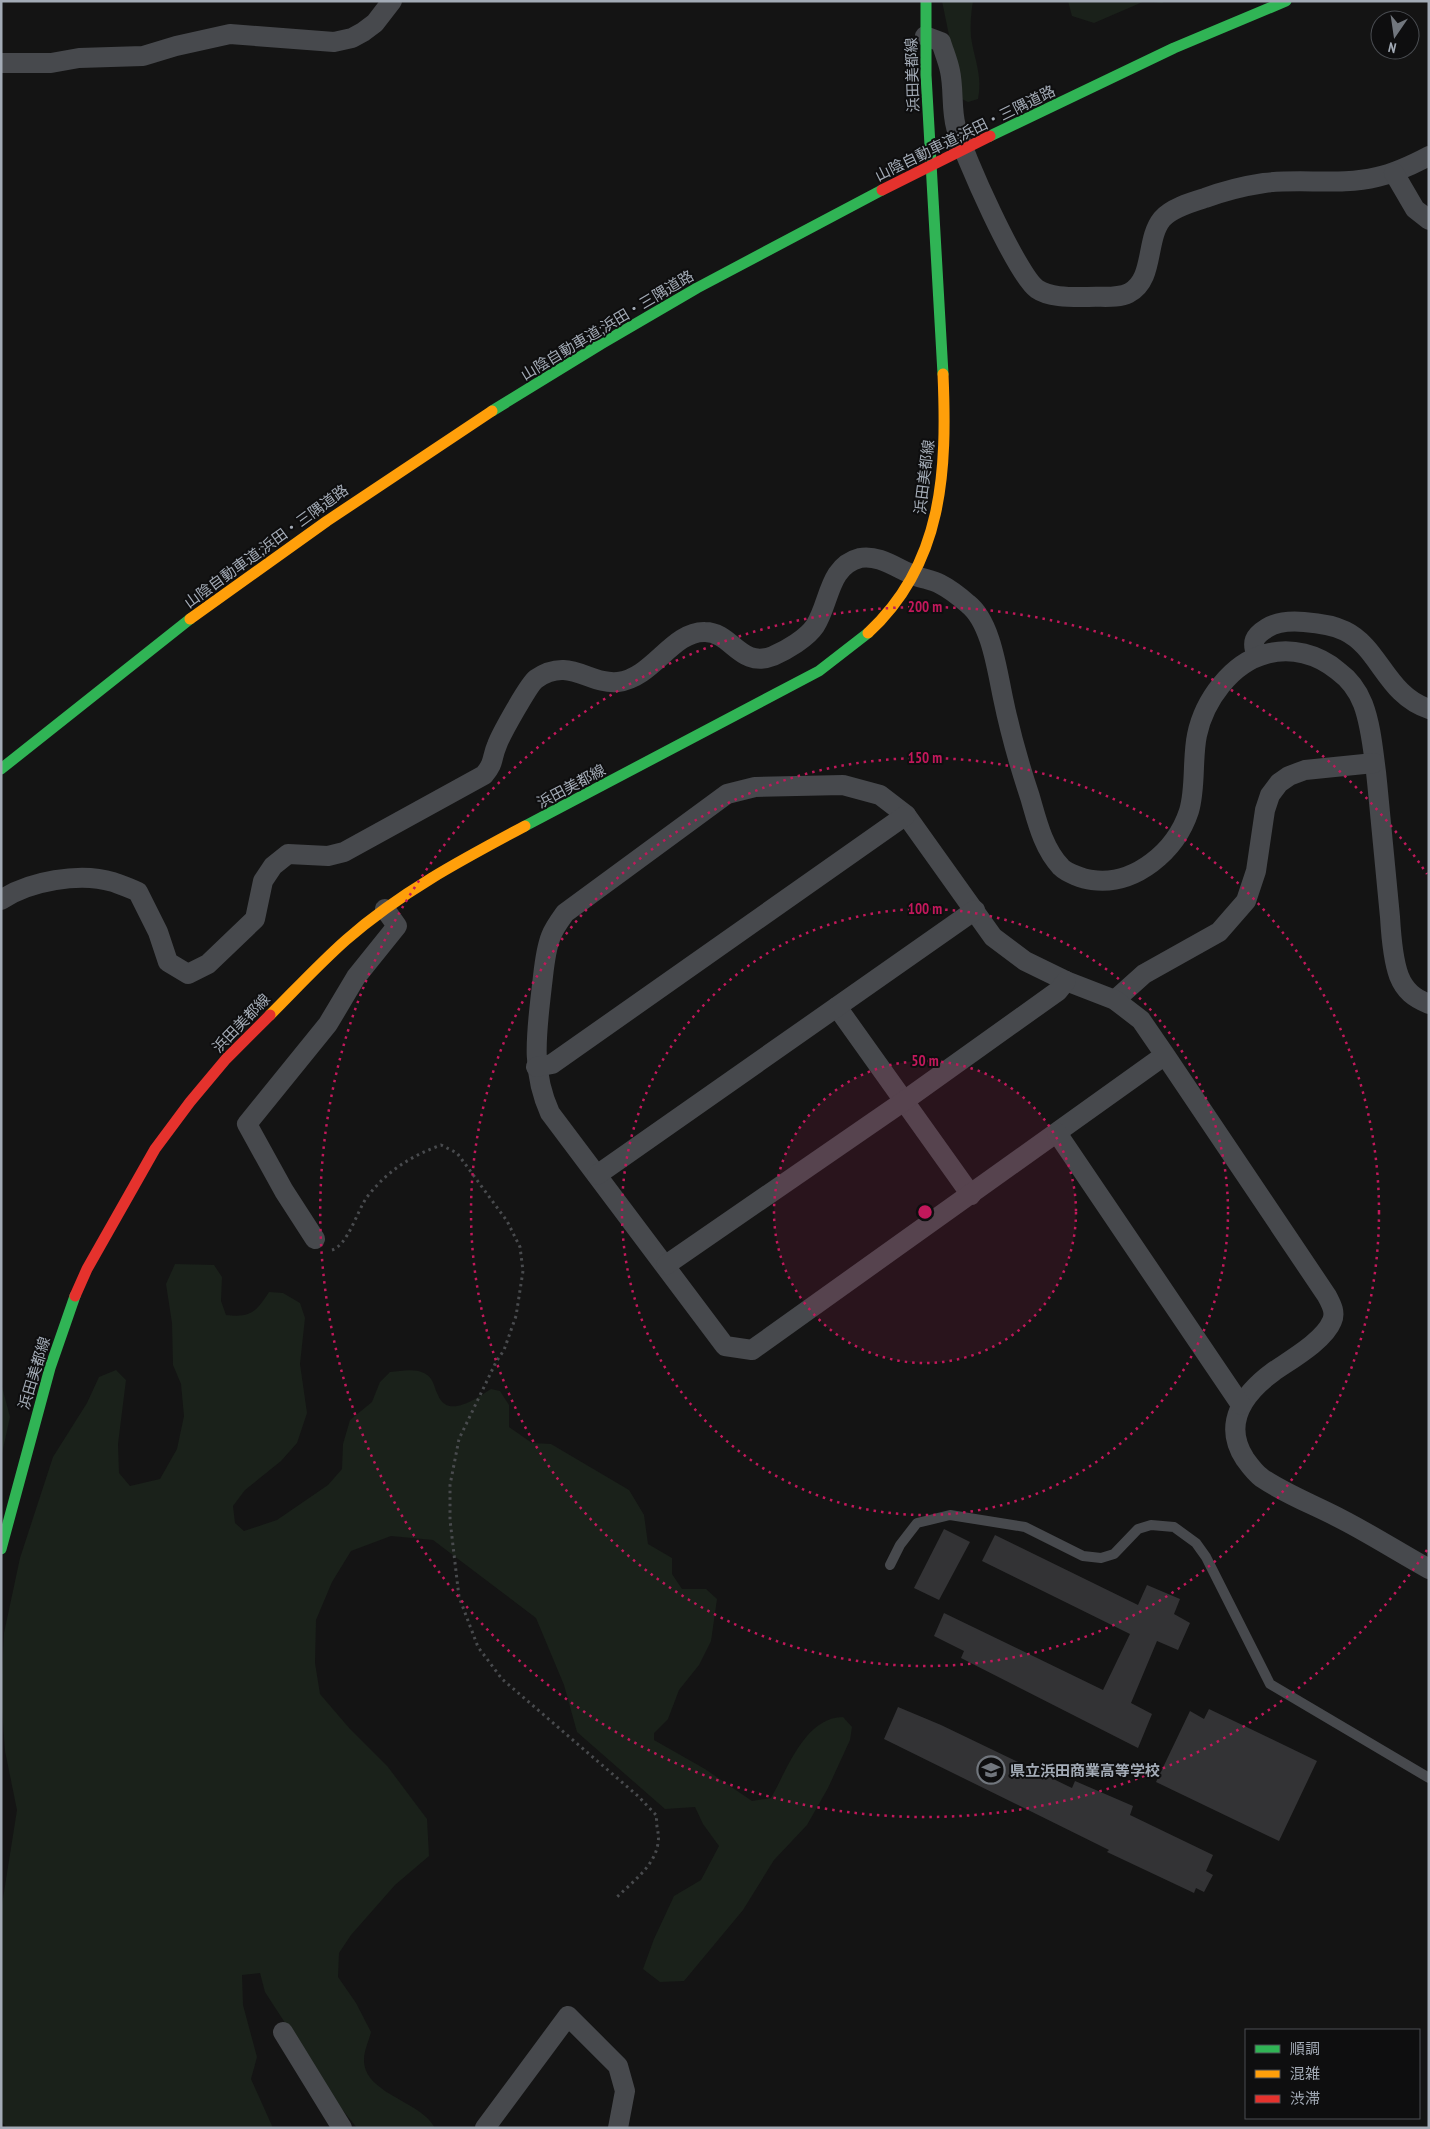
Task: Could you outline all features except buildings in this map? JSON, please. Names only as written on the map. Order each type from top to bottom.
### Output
[{"type":"main road","name":"浜田美都線","points":[[1,1549],[50,1368],[68,1312],[87,1268],[155,1149],[190,1102],[226,1059],[346,940],[385,909],[462,860],[819,671],[875,628],[898,600],[914,576],[926,549],[936,517],[941,492],[944,435],[925,36],[926,1]]},
{"type":"main road","name":"山陰自動車道;浜田・三隅道路","points":[[1,769],[42,734],[181,626],[343,508],[516,397],[672,303],[882,190],[990,136],[1174,48],[1286,1]]},
{"type":"street","points":[[1,63],[51,63],[79,58],[143,56],[176,46],[230,34],[334,42],[352,38],[364,32],[375,23],[392,1]]},
{"type":"street","points":[[925,36],[941,42],[950,71],[956,127],[1001,232],[1025,277],[1037,289],[1052,295],[1069,298],[1117,297],[1129,293],[1139,285],[1144,276],[1152,238],[1162,218],[1181,207],[1206,197],[1264,183],[1347,181],[1375,178],[1394,172],[1429,156]]},
{"type":"street","points":[[1394,172],[1415,209],[1429,220]]},
{"type":"street","points":[[1,900],[13,892],[44,881],[80,879],[111,881],[138,892],[158,932],[168,962],[188,974],[208,964],[255,919],[263,881],[273,866],[288,854],[328,856],[344,852],[484,775],[493,764],[497,745],[533,681],[548,674],[570,669],[615,683],[626,680],[650,668],[684,638],[701,631],[718,634],[740,653],[753,658],[770,657],[805,637],[815,626],[832,582],[841,569],[856,558],[873,557],[914,576],[940,584],[974,607],[992,642],[1012,741],[1043,840],[1063,870],[1091,880],[1124,878],[1152,864],[1177,836],[1189,810],[1197,735],[1204,713],[1215,695],[1235,670],[1257,656],[1274,652],[1299,653],[1323,660],[1340,672],[1353,686],[1368,718],[1391,933],[1399,977],[1413,998],[1429,1004]]},
{"type":"street","points":[[1257,656],[1252,646],[1254,642],[1261,633],[1276,623],[1302,621],[1334,627],[1347,632],[1360,642],[1407,698],[1429,708]]},
{"type":"street","points":[[1115,1000],[1144,974],[1219,932],[1246,901],[1256,871],[1265,810],[1270,795],[1279,783],[1289,776],[1305,770],[1374,762]]},
{"type":"street","points":[[1165,1056],[752,1350],[725,1346],[550,1113],[541,1094],[536,1067],[536,1036],[546,957],[551,937],[565,913],[727,794],[755,787],[843,785],[880,795],[906,815],[993,937],[1025,961],[1066,981],[1115,1000],[1141,1020],[1332,1306],[1333,1320],[1326,1332],[1265,1378],[1241,1405],[1235,1424],[1237,1444],[1248,1462],[1262,1478],[1343,1520],[1429,1569]]},
{"type":"street","points":[[536,1067],[552,1064],[906,815]]},
{"type":"street","points":[[315,1239],[284,1191],[247,1124],[328,1024],[356,977],[397,926],[385,909]]},
{"type":"street","points":[[597,1174],[974,910]]},
{"type":"street","points":[[666,1265],[1058,992],[1066,981]]},
{"type":"street","points":[[837,1007],[971,1195]]},
{"type":"street","points":[[1057,1133],[1241,1405]]},
{"type":"street","points":[[485,2128],[568,2016],[618,2066],[625,2091],[618,2128]]},
{"type":"street","points":[[282,2032],[342,2128]]},
{"type":"lane","points":[[890,1565],[900,1545],[917,1523],[938,1516],[950,1515],[1025,1527],[1083,1556],[1101,1558],[1114,1554],[1138,1529],[1151,1525],[1174,1527],[1196,1543],[1206,1557],[1270,1684],[1429,1778]]},
{"type":"path","points":[[315,1239],[333,1250],[341,1246],[367,1198],[393,1169],[418,1153],[441,1145],[457,1153],[507,1221],[520,1247],[523,1271],[516,1316],[504,1350],[496,1362],[459,1439],[450,1485],[450,1520],[459,1597],[478,1647],[502,1680],[638,1796],[657,1816],[655,1821],[659,1842],[652,1862],[616,1898]]},
{"type":"shaded area","points":[[942,1],[973,1],[971,32],[979,75],[978,99],[968,102],[962,99]]},
{"type":"shaded area","points":[[1068,1],[1145,1],[1094,23],[1072,16]]},
{"type":"shaded area","points":[[1145,1],[1165,1],[1162,3]]},
{"type":"shaded area","points":[[175,1264],[214,1265],[222,1277],[221,1301],[226,1315],[234,1316],[252,1312],[269,1292],[283,1293],[300,1303],[305,1318],[300,1364],[307,1413],[297,1443],[281,1461],[245,1490],[233,1506],[235,1523],[244,1531],[277,1520],[328,1485],[342,1469],[343,1444],[350,1420],[372,1402],[380,1382],[390,1372],[412,1370],[428,1375],[438,1395],[449,1406],[456,1406],[471,1401],[491,1389],[500,1391],[509,1405],[509,1427],[532,1443],[551,1444],[629,1490],[644,1515],[648,1544],[672,1558],[672,1574],[682,1589],[706,1589],[717,1599],[711,1641],[699,1665],[679,1690],[668,1719],[654,1733],[654,1740],[705,1769],[752,1801],[771,1798],[799,1747],[818,1726],[830,1719],[843,1717],[852,1727],[850,1740],[828,1788],[807,1825],[774,1860],[743,1910],[684,1981],[660,1982],[643,1969],[654,1939],[674,1896],[701,1880],[719,1846],[703,1824],[695,1807],[665,1809],[577,1732],[564,1685],[536,1618],[433,1540],[391,1536],[351,1551],[332,1582],[316,1620],[315,1663],[320,1694],[350,1729],[388,1767],[427,1819],[429,1856],[395,1885],[351,1935],[339,1953],[338,1977],[356,2003],[371,2032],[364,2056],[366,2071],[382,2089],[418,2110],[428,2118],[435,2128],[357,2128],[337,2103],[265,1992],[260,1973],[242,1975],[243,2005],[257,2057],[251,2079],[273,2128],[7,2128],[1,2121],[1,1911],[17,1810],[5,1751],[1,1695],[4,1633],[20,1558],[53,1457],[87,1403],[99,1377],[116,1370],[126,1380],[118,1444],[119,1473],[130,1486],[160,1479],[177,1449],[184,1416],[181,1384],[173,1365],[172,1323],[166,1284]]},
{"type":"shaded area","points":[[1,1383],[10,1417],[1,1458]]},
{"type":"traffic: fast","points":[[926,1],[926,75],[943,374]]},
{"type":"traffic: fast","points":[[990,136],[1174,48],[1286,1]]},
{"type":"traffic: fast","points":[[492,411],[697,288],[882,190]]},
{"type":"traffic: fast","points":[[1,769],[190,619]]},
{"type":"traffic: fast","points":[[525,826],[819,671],[868,633]]},
{"type":"traffic: fast","points":[[1,1549],[50,1368],[75,1296]]},
{"type":"traffic: slow","points":[[868,633],[893,606],[912,576],[926,546],[936,513],[944,445],[943,374]]},
{"type":"traffic: slow","points":[[190,619],[327,521],[492,411]]},
{"type":"traffic: slow","points":[[270,1015],[336,949],[366,923],[432,878],[525,826]]},
{"type":"traffic: jam","points":[[882,190],[990,136]]},
{"type":"traffic: jam","points":[[75,1296],[87,1269],[155,1149],[190,1102],[226,1059],[270,1015]]},
{"type":"place","name":"県立浜田商業高等学校","points":[[991,1770]]}]
